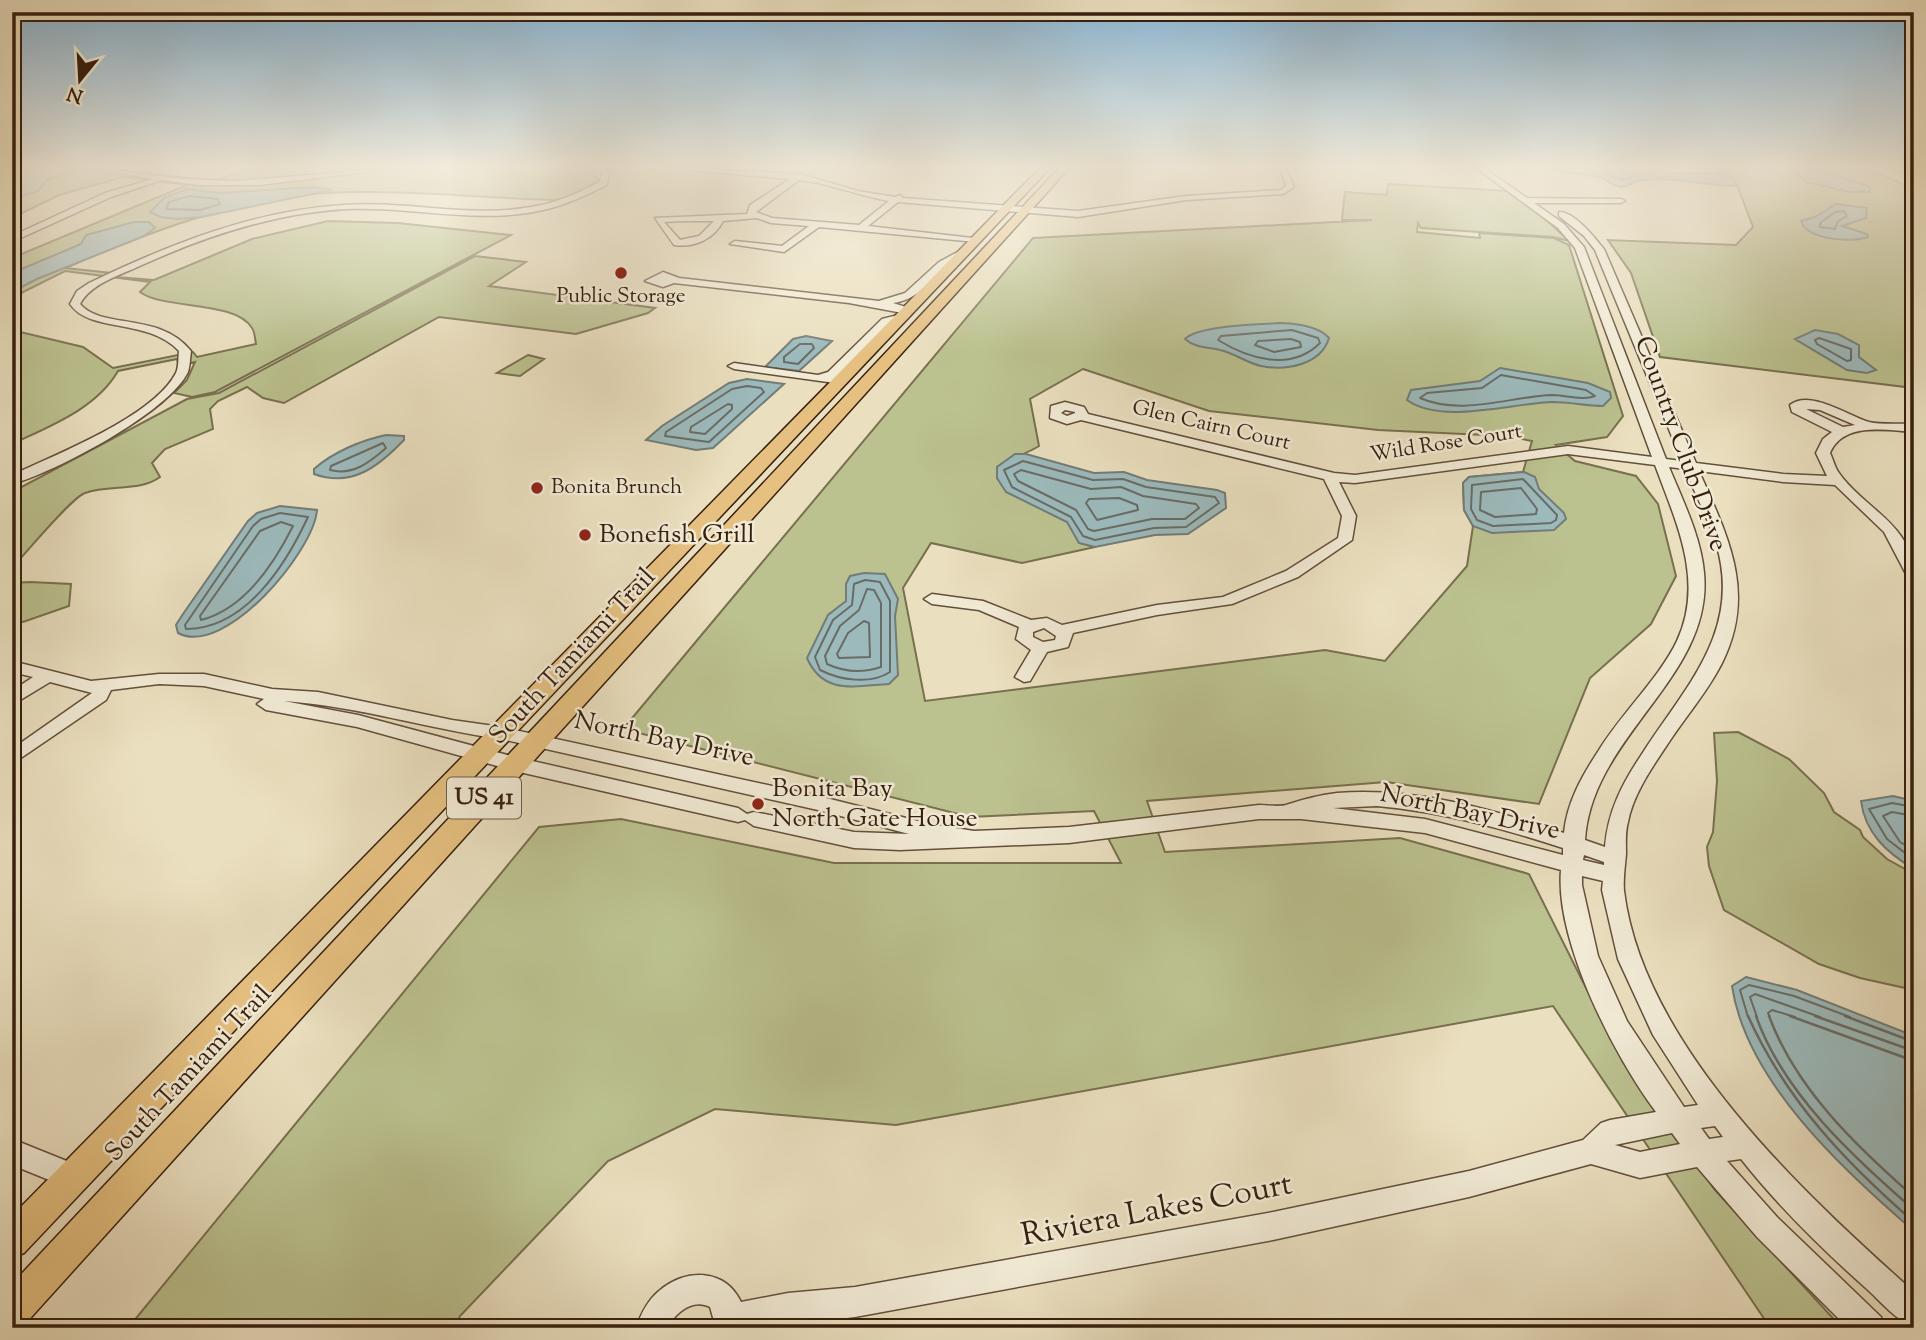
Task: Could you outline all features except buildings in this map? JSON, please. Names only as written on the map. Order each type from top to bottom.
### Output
[{"type":"main road","name":"South Tamiami Trail","points":[[12,1241],[970,245],[989,231]]},
{"type":"main road","name":"South Tamiami Trail","points":[[12,1311],[787,468],[837,385],[995,231]]},
{"type":"street","points":[[12,239],[30,231]]},
{"type":"street","points":[[12,480],[134,418],[169,391],[184,373],[185,351],[171,337],[146,327],[79,310],[75,301],[93,285],[223,231]]},
{"type":"street","points":[[667,231],[677,243],[688,244],[710,231]]},
{"type":"street","points":[[692,231],[699,238],[716,238]]},
{"type":"street","points":[[736,244],[783,249],[808,231]]},
{"type":"street","points":[[877,231],[970,245]]},
{"type":"street","name":"Country Club Drive","points":[[1565,231],[1579,247],[1660,457],[1696,557],[1699,587],[1694,619],[1672,663],[1592,777],[1577,814],[1571,853],[1580,930],[1605,1001],[1642,1068],[1676,1118],[1748,1208],[1870,1328]]},
{"type":"street","name":"Country Club Drive","points":[[1582,231],[1599,249],[1689,461],[1726,556],[1732,595],[1731,613],[1723,642],[1712,664],[1630,790],[1617,824],[1612,866],[1617,913],[1626,948],[1641,986],[1691,1074],[1745,1145],[1816,1223],[1914,1312]]},
{"type":"street","points":[[849,300],[905,300],[948,256],[970,245]]},
{"type":"street","points":[[674,280],[891,306],[905,314]]},
{"type":"street","points":[[731,369],[800,379],[820,385],[837,385],[832,375],[886,321],[905,314]]},
{"type":"street","points":[[1842,432],[1803,414],[1796,409],[1796,405],[1822,406],[1871,427]]},
{"type":"street","name":"Glen Cairn Court","points":[[1082,416],[1330,477]]},
{"type":"street","points":[[1914,428],[1871,427],[1842,432],[1829,440],[1824,448],[1826,464],[1836,478],[1890,530],[1914,574]]},
{"type":"street","name":"Wild Rose Court","points":[[1330,477],[1355,479],[1568,450],[1660,457],[1783,478],[1836,478]]},
{"type":"street","points":[[932,599],[983,606],[1030,626],[1047,624],[1062,630],[1157,610],[1226,601],[1292,574],[1345,540],[1349,516],[1330,477]]},
{"type":"street","points":[[1030,626],[1025,630],[1024,639],[1041,648],[1062,643],[1065,634],[1062,630]]},
{"type":"street","points":[[1024,677],[1041,648]]},
{"type":"street","points":[[12,666],[50,674],[97,691]]},
{"type":"street","points":[[12,699],[50,674]]},
{"type":"street","name":"North Bay Drive","points":[[97,691],[204,680],[272,695],[318,698],[452,726],[500,733],[806,800],[930,832],[971,838]]},
{"type":"street","name":"North Bay Drive","points":[[160,685],[203,689],[358,721],[515,764],[746,817],[865,841],[1069,835],[1271,812],[1301,812],[1425,826],[1571,853],[1612,866]]},
{"type":"street","points":[[12,758],[97,691]]},
{"type":"street","name":"Riviera Lakes Court","points":[[651,1328],[658,1311],[671,1297],[697,1288],[719,1295],[727,1306],[731,1323],[788,1308],[855,1302],[1273,1226],[1469,1184],[1591,1151],[1609,1132],[1676,1118],[1720,1113]]},
{"type":"street","points":[[1591,1151],[1640,1165],[1745,1145]]},
{"type":"street","points":[[12,1152],[74,1177]]},
{"type":"green space","points":[[78,231],[159,231],[65,268],[121,274],[116,277],[154,280],[252,239],[288,231],[469,231],[511,235],[215,392],[192,397],[174,393],[187,380],[195,362],[179,366],[177,359],[118,371],[98,396],[85,406],[12,444],[12,330],[83,347],[113,368],[193,352],[197,357],[256,344],[253,330],[243,319],[215,309],[151,298],[140,292],[150,282],[65,271],[23,292],[12,303],[12,258]]},
{"type":"green space","points":[[1174,231],[1417,231],[1480,238],[1479,233],[1554,238],[1569,245],[1623,416],[1607,437],[1556,445],[1575,461],[1636,476],[1658,504],[1676,576],[1651,624],[1590,678],[1539,804],[1386,782],[1147,801],[1165,852],[1400,838],[1529,874],[1623,1062],[1715,1190],[1842,1328],[1732,1328],[1765,1320],[1553,1006],[896,1125],[715,1109],[608,1161],[460,1316],[454,1328],[128,1328],[539,827],[621,819],[834,863],[1121,863],[1094,811],[970,817],[623,729],[1033,238]],"holes":[[[1083,369],[1209,411],[1378,430],[1506,436],[1532,441],[1523,472],[1469,477],[1463,483],[1464,510],[1473,526],[1467,566],[1385,661],[1325,650],[925,701],[903,588],[931,543],[1022,563],[1095,547],[1079,543],[1068,522],[1007,492],[997,478],[997,467],[1039,446],[1030,399]]]},
{"type":"green space","points":[[1458,231],[1558,231],[1569,241],[1553,237]]},
{"type":"green space","points":[[1750,231],[1914,231],[1914,388],[1660,357],[1631,273],[1608,240],[1736,245]]},
{"type":"green space","points":[[475,256],[526,262],[489,286],[655,308],[648,313],[576,334],[439,317],[284,403],[263,398],[247,387],[218,401],[210,409],[213,429],[165,449],[152,463],[160,477],[143,485],[94,490],[78,497],[12,568],[12,492],[187,399],[219,393]]},
{"type":"green space","points":[[528,355],[544,359],[520,376],[497,373]]},
{"type":"green space","points":[[12,583],[71,584],[69,606],[23,622],[12,619]]},
{"type":"green space","points":[[1738,732],[1789,759],[1824,793],[1834,812],[1860,830],[1863,837],[1887,859],[1914,874],[1914,990],[1860,978],[1819,964],[1724,910],[1709,866],[1707,847],[1713,832],[1717,781],[1714,733]]},
{"type":"water","points":[[102,231],[152,231],[12,292],[12,273],[81,244],[86,235]]},
{"type":"water","points":[[1810,231],[1856,231],[1867,234],[1868,237],[1841,240]]},
{"type":"water","points":[[1279,323],[1313,328],[1329,338],[1325,347],[1311,360],[1281,368],[1256,365],[1225,351],[1202,347],[1185,339],[1192,334],[1215,328]]},
{"type":"water","points":[[1815,330],[1838,334],[1859,345],[1859,357],[1876,370],[1867,373],[1847,370],[1795,339]]},
{"type":"water","points":[[806,336],[832,341],[799,371],[765,367],[793,339]]},
{"type":"water","points":[[1500,368],[1588,383],[1610,392],[1611,398],[1603,406],[1553,402],[1457,412],[1421,407],[1407,400],[1411,390],[1480,381]]},
{"type":"water","points":[[747,379],[784,384],[713,448],[696,450],[646,440],[662,426],[729,383]]},
{"type":"water","points":[[386,435],[404,436],[404,440],[375,466],[364,472],[341,478],[314,474],[314,469],[339,452]]},
{"type":"water","points":[[1015,454],[1026,454],[1094,473],[1124,472],[1147,480],[1217,490],[1225,493],[1226,508],[1188,534],[1155,535],[1095,547],[1079,543],[1067,522],[1006,492],[997,478],[997,467]]},
{"type":"water","points":[[1524,472],[1535,477],[1539,489],[1564,513],[1566,519],[1554,530],[1492,533],[1473,526],[1464,510],[1463,483],[1469,477]]},
{"type":"water","points":[[280,506],[317,510],[301,550],[284,574],[242,616],[219,630],[197,637],[178,633],[176,625],[248,521],[257,513]]},
{"type":"water","points":[[864,573],[885,574],[898,599],[895,616],[898,675],[889,684],[841,686],[822,678],[807,658],[828,615],[846,601],[846,584],[850,576]]},
{"type":"water","points":[[1893,796],[1914,801],[1914,869],[1886,849],[1872,832],[1863,812],[1861,801]]},
{"type":"water","points":[[1746,977],[1797,990],[1914,1036],[1914,1231],[1829,1152],[1777,1089],[1756,1056],[1741,1021],[1732,986]]},
{"type":"place","name":"Public Storage","points":[[621,273]]},
{"type":"place","name":"Bonita Brunch","points":[[537,488]]},
{"type":"place","name":"Bonefish Grill","points":[[585,535]]},
{"type":"place","name":"Bonita Bay North Gate House","points":[[758,804]]}]
